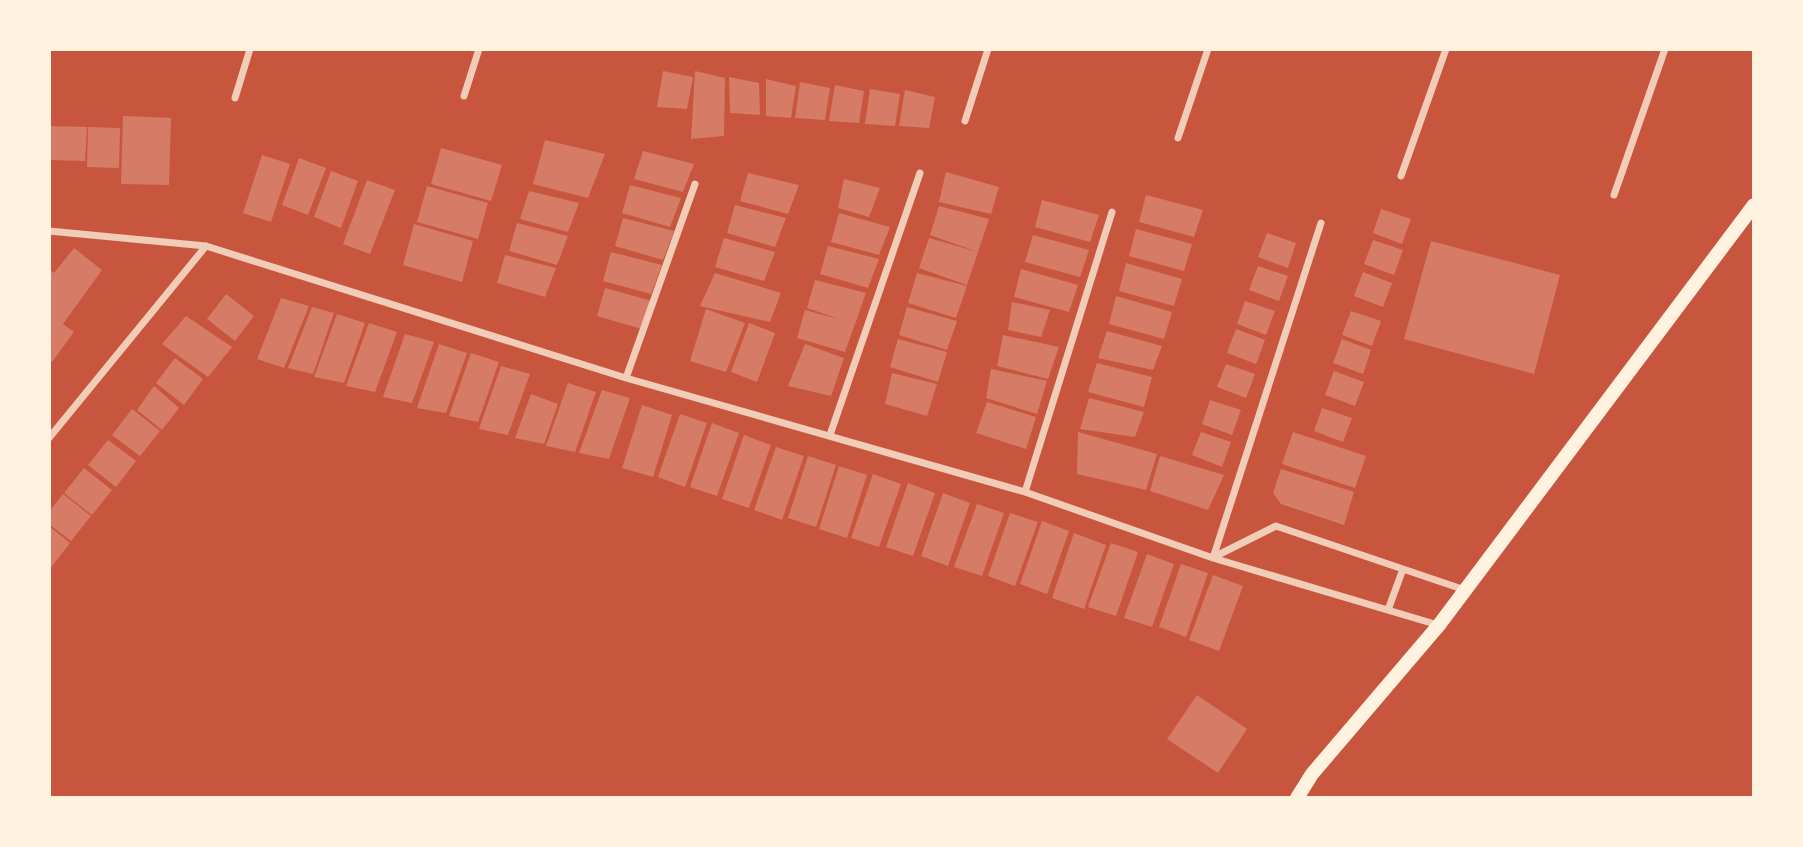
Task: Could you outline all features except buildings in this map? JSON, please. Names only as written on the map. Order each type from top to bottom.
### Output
[{"type":"main road","points":[[1297,798],[1312,774],[1439,625],[1754,205]]},
{"type":"street","points":[[235,98],[250,49]]},
{"type":"street","points":[[464,96],[480,49]]},
{"type":"street","points":[[965,121],[988,49]]},
{"type":"street","points":[[1178,138],[1208,49]]},
{"type":"street","points":[[1401,176],[1446,49]]},
{"type":"street","points":[[1614,195],[1665,49]]},
{"type":"street","points":[[830,435],[920,173]]},
{"type":"street","points":[[626,379],[695,184]]},
{"type":"street","points":[[1025,492],[1112,212]]},
{"type":"street","points":[[1213,558],[1321,223]]},
{"type":"street","points":[[49,231],[206,246],[626,379],[1025,492],[1213,558],[1439,625]]},
{"type":"street","points":[[49,438],[206,246]]},
{"type":"street","points":[[1213,558],[1276,526],[1465,590]]},
{"type":"street","points":[[1388,610],[1403,569]]}]
